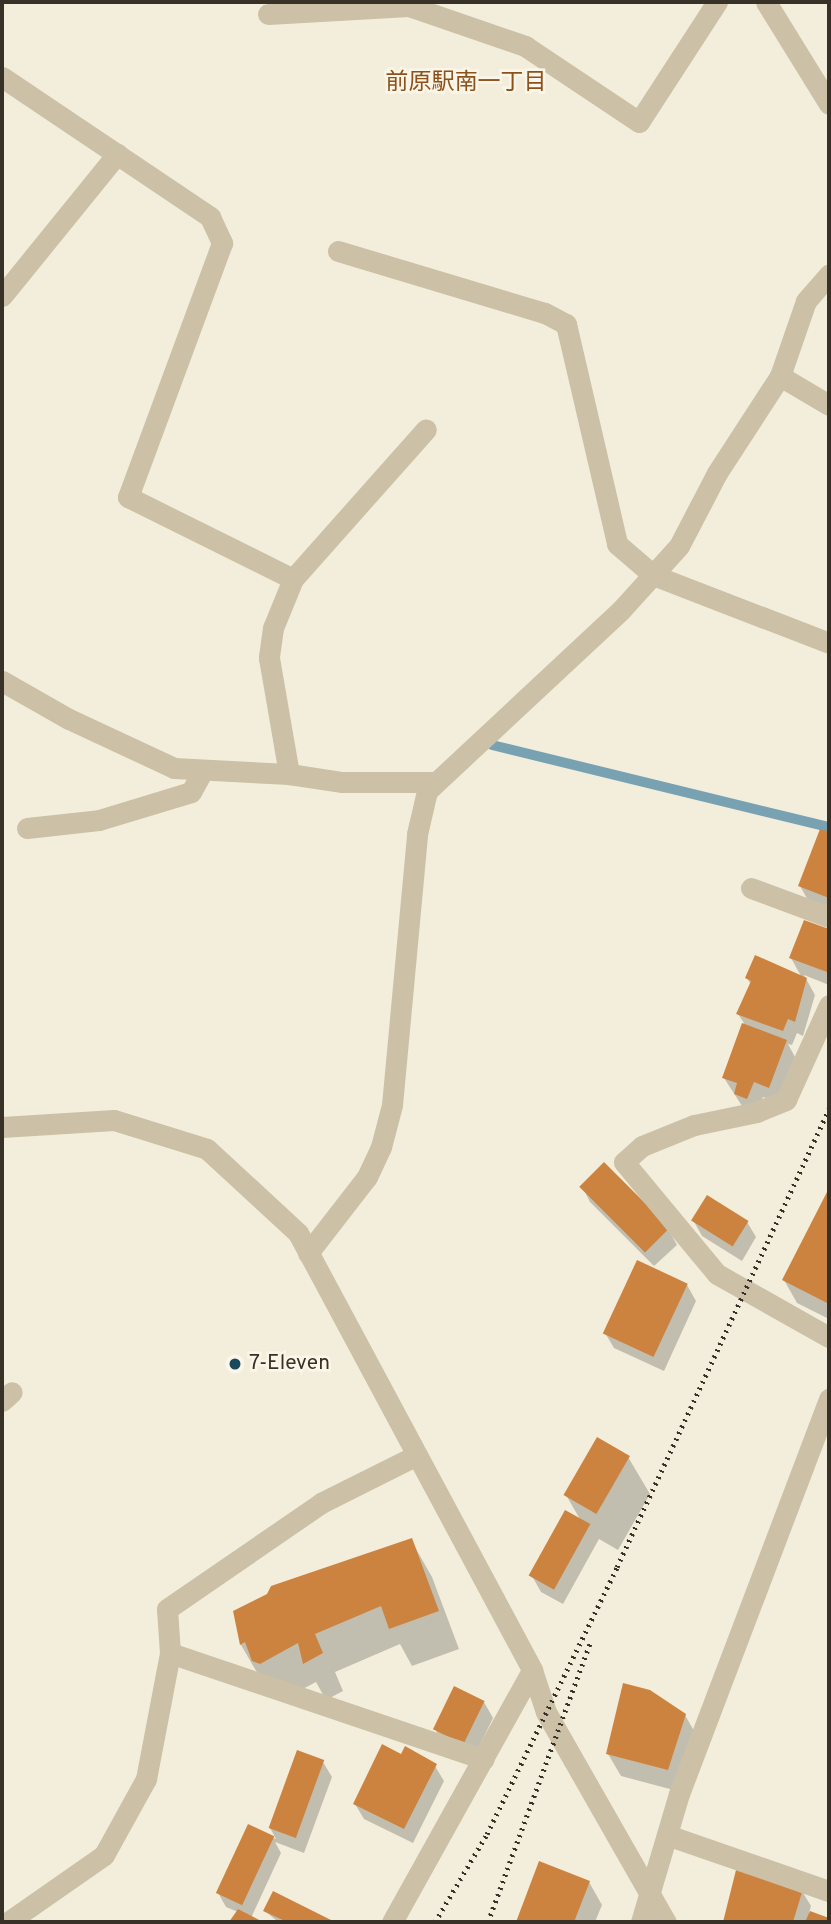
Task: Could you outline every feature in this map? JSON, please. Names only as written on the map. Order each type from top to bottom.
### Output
[{"type":"street","points":[[268,14],[409,6],[525,46],[639,122],[717,2]]},
{"type":"street","points":[[766,2],[829,104]]},
{"type":"street","points":[[2,76],[211,217],[222,243],[128,497],[293,579]]},
{"type":"street","points":[[2,296],[117,154]]},
{"type":"street","points":[[338,251],[545,313],[566,324],[617,544],[653,575],[829,643]]},
{"type":"street","points":[[308,1253],[367,1177],[381,1147],[392,1105],[417,834],[433,782],[653,575],[679,546],[718,473],[780,376],[806,301],[829,275]]},
{"type":"street","points":[[780,376],[829,405]]},
{"type":"street","points":[[289,774],[269,657],[273,628],[293,579],[426,429]]},
{"type":"street","points":[[2,681],[69,719],[174,768],[289,774],[342,782],[433,782]]},
{"type":"street","points":[[27,828],[99,820],[191,792],[203,769]]},
{"type":"street","points":[[751,888],[829,917]]},
{"type":"street","points":[[829,1005],[786,1100],[757,1112],[694,1125],[642,1146],[624,1162],[718,1274],[829,1337]]},
{"type":"street","points":[[2,1127],[114,1120],[207,1149],[298,1233],[532,1671],[546,1712],[666,1922]]},
{"type":"street","points":[[641,1922],[667,1835],[781,1516],[829,1403]]},
{"type":"street","points":[[8,1919],[104,1855],[146,1779],[170,1653],[167,1609],[321,1503],[417,1455]]},
{"type":"street","points":[[170,1653],[484,1759]]},
{"type":"street","points":[[392,1922],[532,1671]]},
{"type":"street","points":[[667,1835],[829,1891]]},
{"type":"building","points":[[820,829],[829,832],[829,898],[798,886]]},
{"type":"building","points":[[804,920],[829,929],[827,972],[789,958]]},
{"type":"building","points":[[755,955],[807,978],[795,1022],[788,1019],[783,1031],[736,1014],[751,981],[745,978]]},
{"type":"building","points":[[742,1023],[787,1040],[769,1088],[754,1082],[747,1099],[734,1094],[737,1083],[722,1078]]},
{"type":"building","points":[[604,1162],[670,1228],[645,1253],[579,1187]]},
{"type":"building","points":[[827,1192],[829,1193],[829,1304],[782,1280]]},
{"type":"building","points":[[707,1195],[749,1221],[733,1246],[691,1220]]},
{"type":"building","points":[[637,1260],[688,1284],[654,1357],[603,1333]]},
{"type":"building","points":[[597,1437],[630,1456],[596,1514],[564,1495]]},
{"type":"building","points":[[565,1510],[590,1524],[554,1590],[529,1576]]},
{"type":"building","points":[[412,1538],[439,1611],[389,1629],[381,1606],[315,1634],[323,1653],[303,1664],[298,1643],[260,1664],[252,1661],[245,1642],[240,1645],[233,1611],[267,1594],[271,1586]]},
{"type":"building","points":[[623,1683],[650,1690],[686,1714],[668,1770],[606,1754]]},
{"type":"building","points":[[454,1686],[485,1701],[464,1744],[433,1729]]},
{"type":"building","points":[[382,1744],[401,1754],[405,1746],[437,1764],[404,1829],[353,1804]]},
{"type":"building","points":[[297,1750],[324,1760],[296,1838],[269,1828]]},
{"type":"building","points":[[248,1824],[274,1836],[242,1905],[216,1893]]},
{"type":"building","points":[[539,1861],[590,1881],[574,1922],[516,1922]]},
{"type":"building","points":[[736,1870],[803,1889],[793,1922],[723,1922]]},
{"type":"building","points":[[273,1891],[335,1922],[287,1922],[263,1911]]},
{"type":"building","points":[[238,1909],[263,1922],[229,1922]]},
{"type":"building","points":[[810,1911],[829,1918],[829,1922],[805,1922]]},
{"type":"waterway","points":[[492,745],[829,827]]},
{"type":"railway","points":[[435,1922],[487,1834],[617,1567],[829,1109]]},
{"type":"railway","points":[[488,1922],[591,1640]]},
{"type":"place","name":"7-Eleven","points":[[235,1364]]},
{"type":"district","name":"前原駅南一丁目","points":[[466,84]]}]
